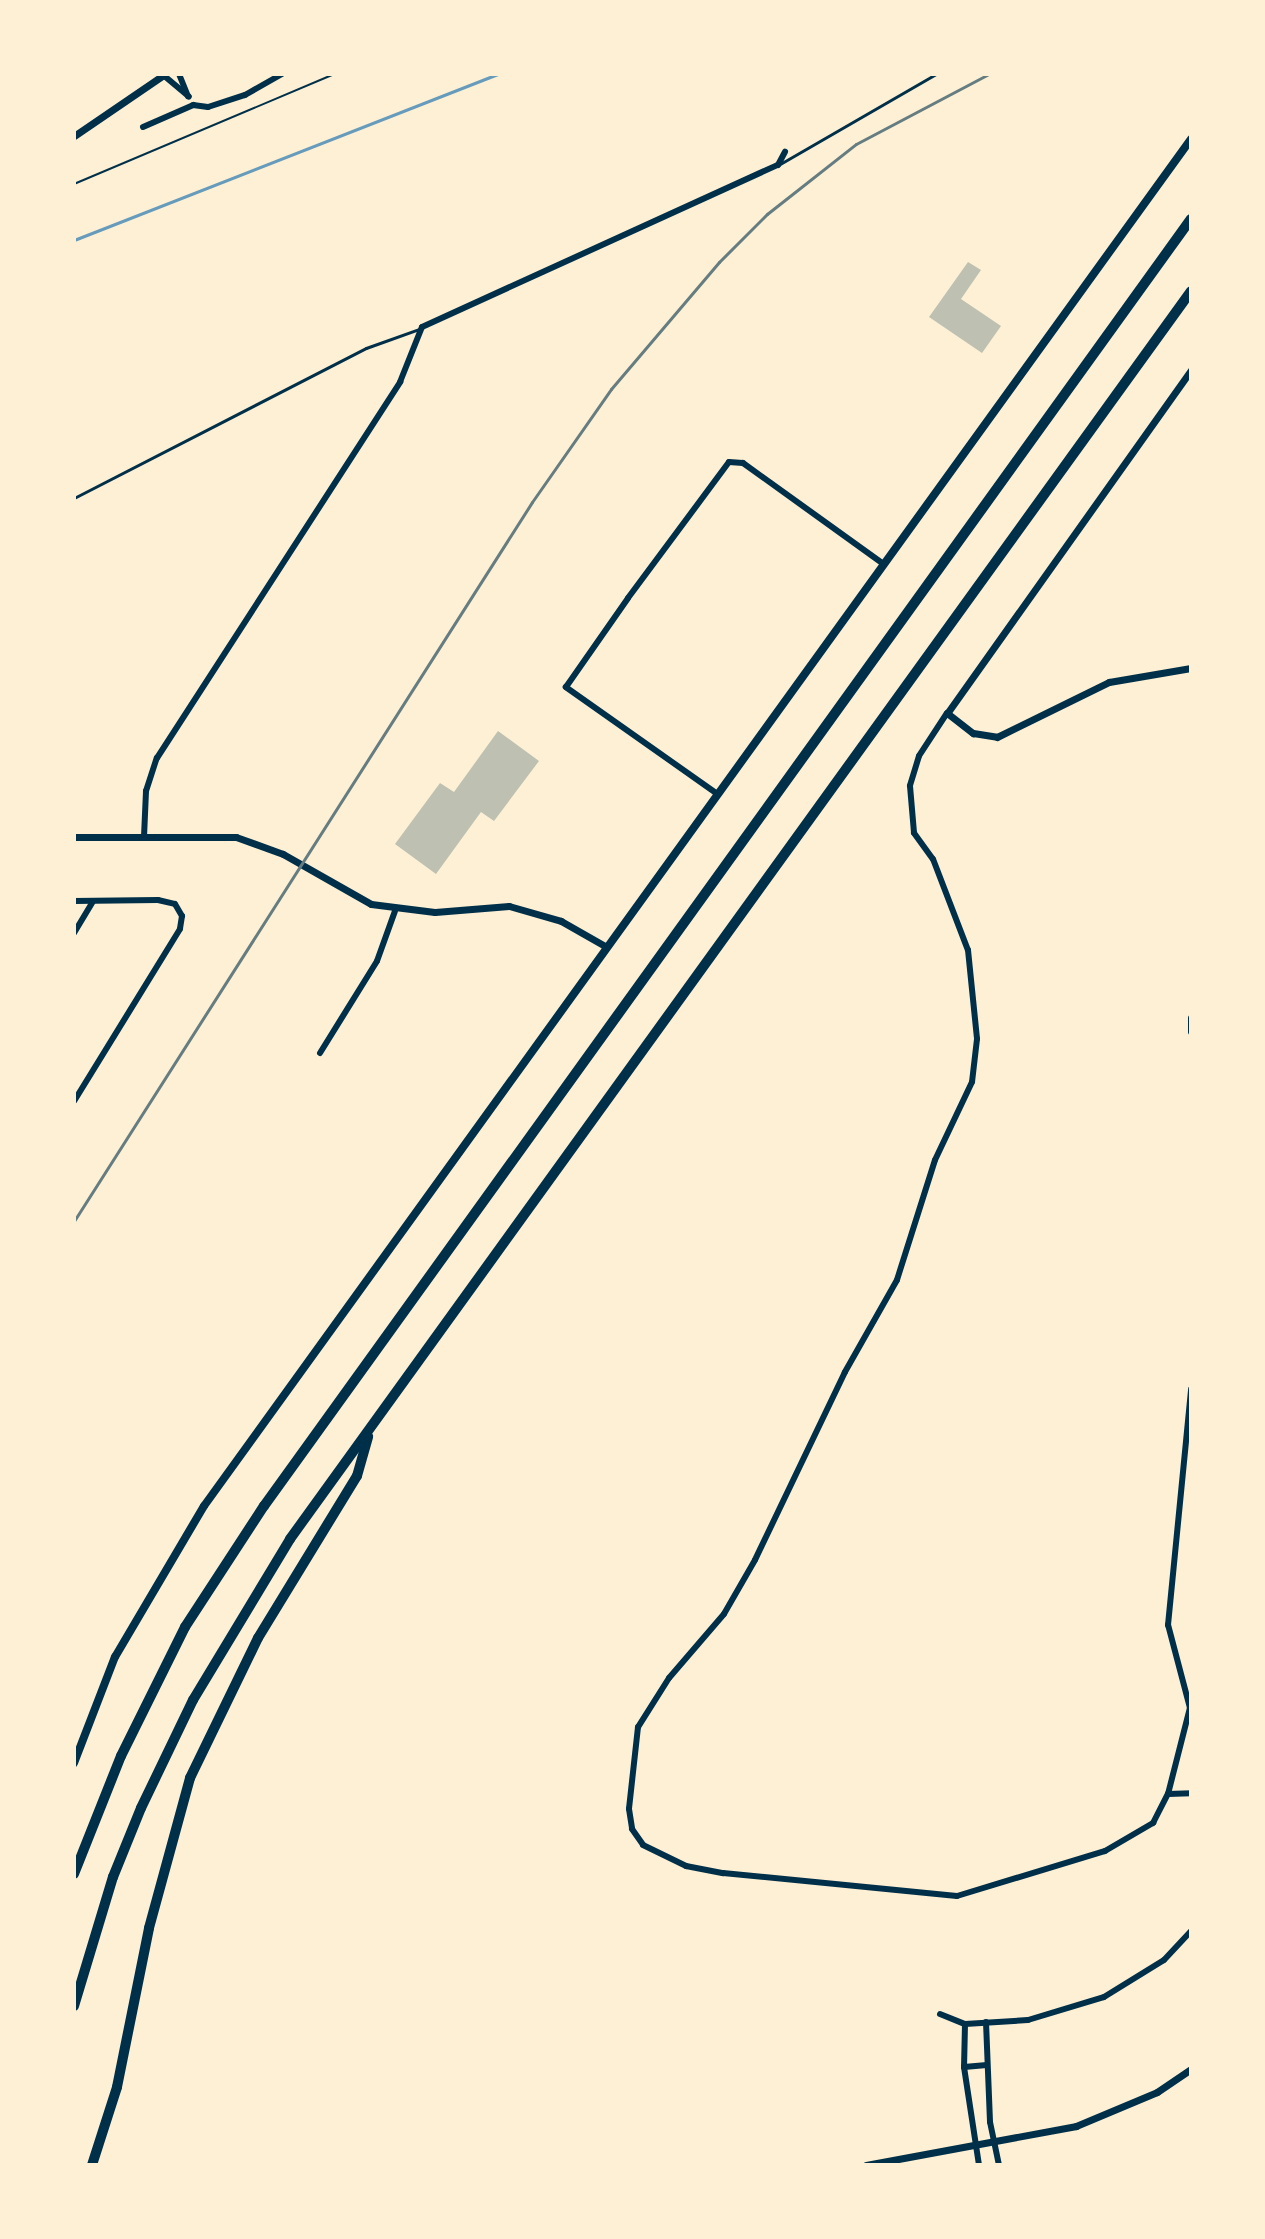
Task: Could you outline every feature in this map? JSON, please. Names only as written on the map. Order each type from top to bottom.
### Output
[{"type":"highway","points":[[74,1874],[121,1756],[185,1627],[264,1506],[1191,219]]},
{"type":"highway","points":[[74,2006],[113,1877],[193,1700],[290,1539],[1191,291]]},
{"type":"highway","points":[[92,2165],[117,2087],[155,1899],[190,1778],[258,1638],[357,1476],[371,1429]]},
{"type":"main road","points":[[74,1763],[115,1657],[204,1506],[881,562],[1191,139]]},
{"type":"street","points":[[74,136],[163,74],[189,97]]},
{"type":"street","points":[[179,74],[193,105]]},
{"type":"street","points":[[143,127],[193,105],[208,107],[245,95],[282,74]]},
{"type":"street","points":[[144,837],[146,791],[157,758],[400,382],[422,327],[778,165],[785,152]]},
{"type":"street","points":[[1191,370],[919,756],[910,786],[914,833],[933,859],[968,950],[977,1039],[972,1082],[935,1160],[897,1280],[845,1372],[755,1560],[724,1614],[669,1678],[638,1727],[629,1809],[632,1829],[643,1845],[686,1866],[957,1896],[1119,1846],[1153,1823],[1168,1794],[1190,1708],[1168,1625],[1175,1506],[1191,1389]]},
{"type":"street","points":[[716,793],[566,687],[632,592],[729,462],[743,463],[881,562]]},
{"type":"street","points":[[947,713],[973,733],[997,737],[1109,682],[1191,668]]},
{"type":"street","points":[[74,837],[236,837],[259,843],[346,895],[395,911],[509,906],[561,921],[605,946]]},
{"type":"street","points":[[74,901],[158,900],[180,910],[180,929],[74,1101]]},
{"type":"street","points":[[74,933],[93,901]]},
{"type":"street","points":[[320,1053],[377,961],[395,911]]},
{"type":"street","points":[[1191,1018],[1191,1032]]},
{"type":"street","points":[[1168,1794],[1191,1793]]},
{"type":"street","points":[[940,2014],[965,2024],[1028,2020],[1104,1997],[1164,1960],[1191,1931]]},
{"type":"street","points":[[986,2022],[987,2065],[999,2165]]},
{"type":"street","points":[[965,2024],[964,2067],[979,2165]]},
{"type":"street","points":[[964,2067],[987,2065]]},
{"type":"street","points":[[866,2165],[994,2141],[1111,2113],[1191,2069]]},
{"type":"lane","points":[[778,165],[936,74]]},
{"type":"lane","points":[[74,498],[366,348],[422,327]]},
{"type":"path","points":[[74,184],[334,74]]},
{"type":"building","points":[[968,262],[981,270],[961,299],[1001,326],[982,353],[929,317]]},
{"type":"building","points":[[498,731],[539,761],[494,821],[481,812],[436,874],[395,844],[440,783],[454,792]]},
{"type":"waterway","points":[[74,240],[498,74]]},
{"type":"railway","points":[[74,1221],[532,502],[611,389],[719,262],[767,214],[856,144],[989,74]]}]
